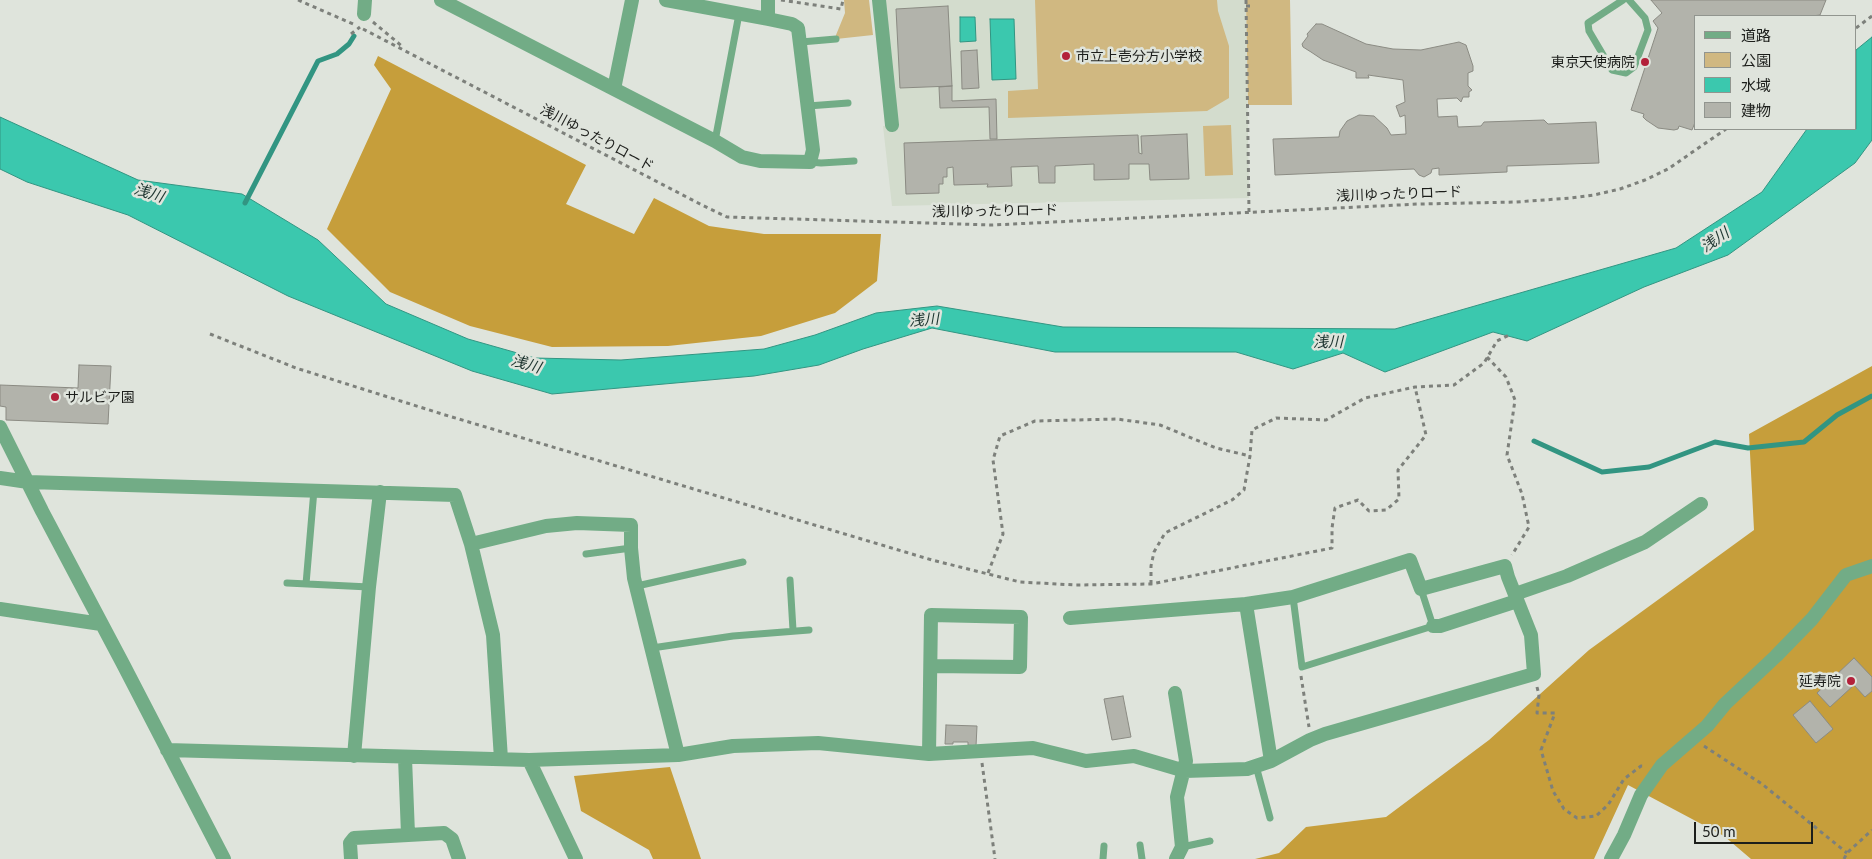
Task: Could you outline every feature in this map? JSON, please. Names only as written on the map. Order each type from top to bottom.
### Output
[{"type":"street","points":[[441,0],[742,157],[760,161],[810,162],[813,150],[798,28],[792,24],[739,14],[698,3],[666,0]]},
{"type":"street","points":[[614,89],[632,0]]},
{"type":"street","points":[[768,0],[768,19]]},
{"type":"street","points":[[879,0],[892,125]]},
{"type":"street","points":[[0,427],[224,859]]},
{"type":"street","points":[[0,478],[28,482],[455,495],[471,544],[493,635],[501,759]]},
{"type":"street","points":[[354,756],[369,587],[380,492]]},
{"type":"street","points":[[1433,626],[1440,626],[1516,598],[1645,542],[1700,504]]},
{"type":"street","points":[[471,544],[546,526],[578,523],[631,525],[634,578],[678,755]]},
{"type":"street","points":[[167,750],[530,760],[678,755],[732,746],[818,743],[930,754],[1033,748],[1086,761],[1134,756],[1185,771],[1247,769],[1271,761],[1310,740],[1534,674],[1531,635],[1505,566],[1421,589],[1410,560],[1293,597],[1246,604],[1070,618]]},
{"type":"street","points":[[1611,859],[1624,835],[1641,795],[1662,765],[1707,726],[1724,704],[1776,656],[1812,619],[1846,575],[1872,566]]},
{"type":"street","points":[[1246,604],[1271,761]]},
{"type":"street","points":[[0,611],[101,624]]},
{"type":"street","points":[[930,754],[931,615],[1021,617],[1020,667],[931,666]]},
{"type":"street","points":[[1175,693],[1186,761],[1177,797],[1179,853]]},
{"type":"street","points":[[406,758],[408,834]]},
{"type":"street","points":[[530,760],[576,859]]},
{"type":"street","points":[[351,859],[350,843],[354,838],[402,837],[408,834],[444,833],[452,839],[459,859]]},
{"type":"lane","points":[[1623,0],[1588,24],[1589,31],[1612,70],[1626,74],[1634,67],[1648,30],[1645,18],[1629,0]]},
{"type":"lane","points":[[715,142],[739,14]]},
{"type":"lane","points":[[801,42],[836,39]]},
{"type":"lane","points":[[808,106],[848,103]]},
{"type":"lane","points":[[810,162],[821,164],[854,161]]},
{"type":"lane","points":[[306,584],[314,490]]},
{"type":"lane","points":[[586,554],[631,548]]},
{"type":"lane","points":[[637,586],[743,562]]},
{"type":"lane","points":[[790,580],[793,630]]},
{"type":"lane","points":[[287,583],[369,587]]},
{"type":"lane","points":[[1293,597],[1302,667],[1433,626],[1421,589]]},
{"type":"lane","points":[[652,648],[793,630],[809,630]]},
{"type":"lane","points":[[1256,766],[1270,818]]},
{"type":"lane","points":[[1179,853],[1210,840]]},
{"type":"lane","points":[[1103,859],[1104,846]]},
{"type":"lane","points":[[1140,846],[1142,859]]},
{"type":"path","name":"浅川ゆったりロード","points":[[298,0],[360,27],[727,217],[994,225],[1419,204],[1516,202],[1594,195],[1637,183],[1668,169],[1725,130]]},
{"type":"path","points":[[778,0],[840,9],[843,0]]},
{"type":"path","points":[[1246,0],[1249,212]]},
{"type":"path","points":[[1246,6],[1253,6]]},
{"type":"path","points":[[364,7],[408,52]]},
{"type":"path","points":[[1857,27],[1872,16]]},
{"type":"path","points":[[210,334],[296,368],[442,414],[932,560],[1020,582],[1076,585],[1151,584],[1332,548],[1335,508],[1358,500],[1369,511],[1386,510],[1399,499],[1398,470],[1426,435],[1415,387]]},
{"type":"path","points":[[1151,584],[1151,566],[1154,552],[1165,534],[1232,500],[1244,490],[1252,430],[1276,418],[1326,420],[1365,398],[1415,387],[1454,385],[1484,362],[1497,340],[1511,334]]},
{"type":"path","points":[[1487,357],[1506,377],[1515,400],[1507,455],[1522,494],[1530,527],[1505,566]]},
{"type":"path","points":[[988,574],[1003,534],[992,460],[1000,436],[1035,421],[1117,419],[1160,425],[1216,448],[1250,456]]},
{"type":"path","points":[[1302,667],[1300,671],[1310,740]]},
{"type":"path","points":[[1534,674],[1539,695],[1537,712],[1555,713],[1541,750],[1546,773],[1553,791],[1564,809],[1577,818],[1596,816],[1608,805],[1624,779],[1641,766],[1662,765]]},
{"type":"path","points":[[1691,738],[1762,784],[1847,853]]},
{"type":"path","points":[[980,751],[996,859]]},
{"type":"path","points":[[1844,859],[1847,853],[1872,830]]},
{"type":"shaded area","name":"市立上壱分方小学校","points":[[879,0],[1246,0],[1249,198],[892,206],[883,126],[892,125]]},
{"type":"shaded area","points":[[378,56],[586,165],[566,204],[634,234],[654,198],[709,226],[764,234],[881,234],[877,281],[835,313],[761,336],[668,346],[552,347],[470,326],[390,292],[327,229],[391,89],[374,65]]},
{"type":"shaded area","points":[[1872,366],[1872,859],[1751,859],[1724,836],[1628,785],[1594,859],[1255,859],[1279,853],[1306,827],[1386,817],[1489,740],[1589,650],[1754,530],[1749,434]]},
{"type":"shaded area","points":[[670,767],[701,859],[653,859],[649,850],[581,811],[574,776]]},
{"type":"green space","points":[[844,0],[869,0],[873,35],[836,39],[845,13]]},
{"type":"green space","points":[[1035,0],[1217,0],[1218,11],[1229,46],[1229,98],[1207,111],[1008,118],[1008,91],[1038,89]]},
{"type":"green space","points":[[1246,0],[1290,0],[1292,105],[1248,105]]},
{"type":"green space","points":[[1231,125],[1233,175],[1205,176],[1203,126]]},
{"type":"water","points":[[960,17],[975,17],[976,41],[960,42]]},
{"type":"water","points":[[990,19],[1014,19],[1016,79],[992,80]]},
{"type":"water","name":"浅川","points":[[1872,37],[1872,140],[1855,163],[1728,255],[1644,287],[1527,341],[1493,332],[1385,372],[1343,353],[1293,369],[1236,352],[1055,352],[932,328],[863,349],[819,365],[754,376],[552,394],[472,371],[288,296],[128,215],[27,182],[0,169],[0,117],[138,180],[242,194],[318,240],[386,304],[468,339],[535,358],[621,360],[764,349],[815,335],[876,313],[937,306],[1063,327],[1395,329],[1676,248],[1762,192],[1806,130],[1857,130],[1857,49]]},
{"type":"building","points":[[1651,0],[1826,0],[1820,15],[1694,15],[1694,125],[1692,130],[1679,126],[1678,129],[1674,130],[1658,128],[1643,117],[1644,114],[1631,110],[1658,28],[1653,21],[1662,13]]},
{"type":"building","points":[[948,6],[952,86],[900,88],[896,9]]},
{"type":"building","points":[[1316,24],[1322,24],[1366,44],[1393,49],[1421,50],[1459,42],[1466,45],[1473,66],[1473,71],[1468,73],[1468,86],[1472,90],[1469,92],[1469,97],[1463,97],[1461,102],[1457,98],[1437,99],[1438,117],[1457,116],[1458,127],[1481,126],[1484,122],[1544,120],[1548,124],[1596,122],[1599,163],[1507,166],[1507,172],[1439,175],[1439,168],[1432,169],[1431,173],[1424,177],[1419,175],[1414,169],[1275,175],[1273,139],[1339,137],[1340,131],[1347,121],[1359,115],[1374,116],[1387,128],[1391,135],[1406,134],[1405,115],[1400,117],[1396,106],[1405,102],[1403,80],[1368,75],[1369,78],[1356,78],[1356,72],[1323,60],[1303,47],[1302,44],[1308,36],[1307,34]]},
{"type":"building","points":[[977,50],[979,88],[962,89],[961,51]]},
{"type":"building","points":[[952,86],[952,101],[996,99],[997,139],[990,139],[989,107],[940,108],[939,87]]},
{"type":"building","points":[[1187,134],[1189,179],[1150,180],[1149,164],[1129,164],[1129,179],[1094,180],[1094,164],[1055,166],[1055,183],[1039,183],[1038,166],[1011,167],[1012,186],[987,187],[988,184],[954,185],[953,167],[947,168],[947,177],[943,177],[943,184],[939,184],[939,193],[906,194],[904,143],[1138,135],[1139,153],[1142,154],[1141,136]]},
{"type":"building","name":"サルビア園","points":[[79,365],[111,366],[108,424],[6,420],[6,407],[0,406],[0,385],[78,388]]},
{"type":"building","name":"延寿院","points":[[1854,658],[1872,677],[1872,691],[1865,697],[1854,685],[1830,707],[1817,693]]},
{"type":"building","points":[[1123,696],[1131,737],[1112,740],[1104,699]]},
{"type":"building","points":[[1810,701],[1833,729],[1816,743],[1793,715]]},
{"type":"building","points":[[946,725],[977,726],[976,746],[968,745],[968,742],[945,744]]},
{"type":"waterway","points":[[245,203],[318,61],[337,54],[349,44],[354,36]]},
{"type":"waterway","points":[[1534,441],[1602,472],[1649,467],[1715,442],[1748,448],[1804,442],[1837,415],[1872,396]]},
{"type":"place","name":"市立上壱分方小学校","points":[[1066,56]]},
{"type":"place","name":"東京天使病院","points":[[1645,62]]},
{"type":"place","name":"サルビア園","points":[[55,397]]},
{"type":"place","name":"延寿院","points":[[1851,681]]}]
